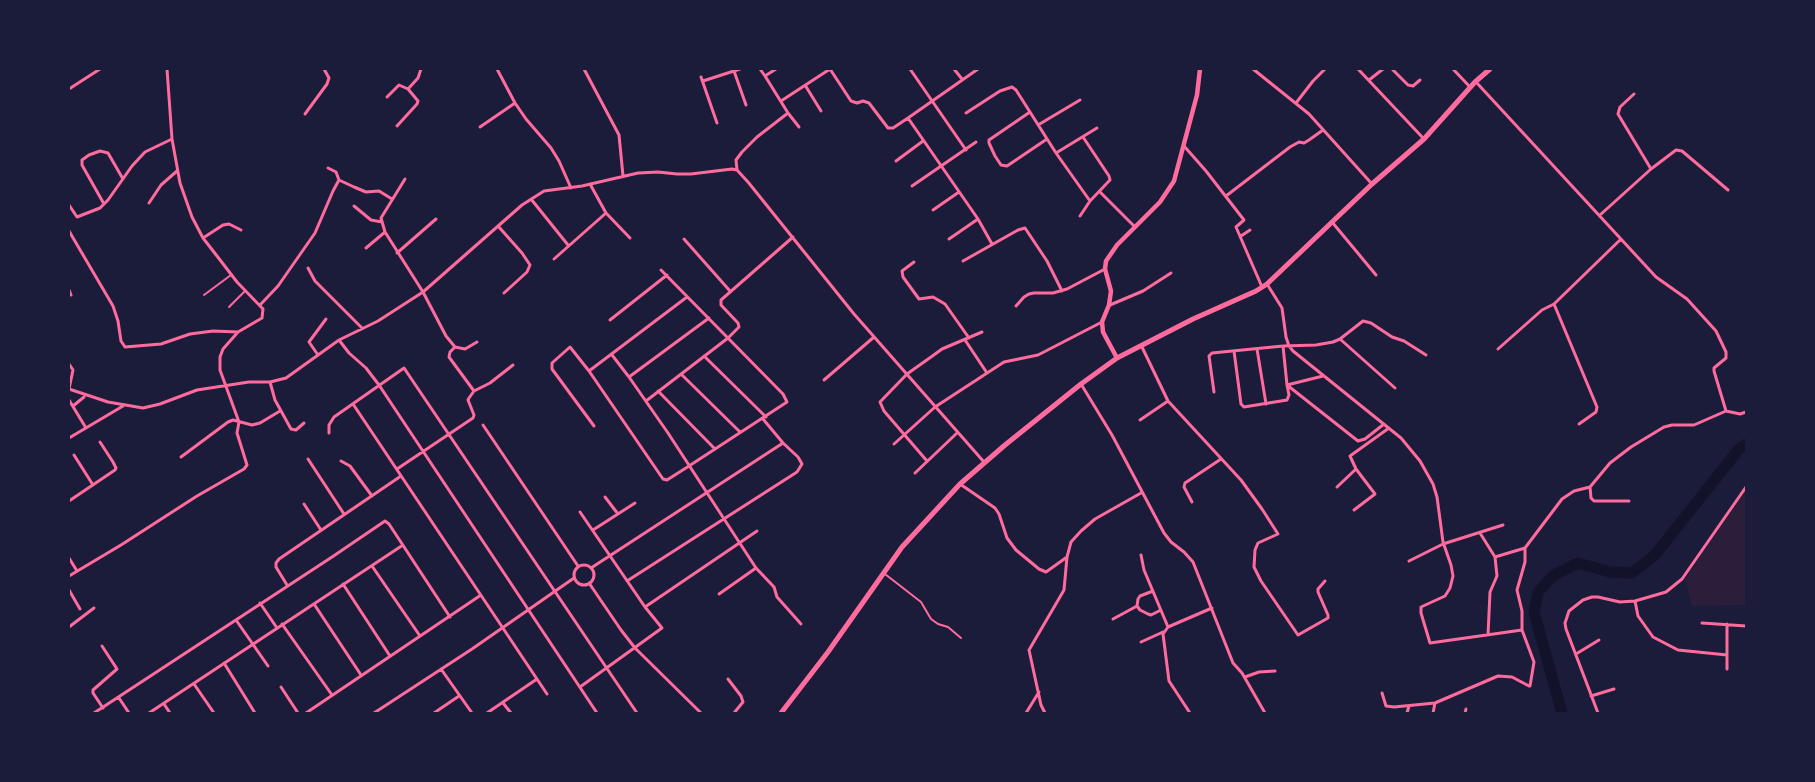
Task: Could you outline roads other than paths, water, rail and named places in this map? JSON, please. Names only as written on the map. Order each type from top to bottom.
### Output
[{"type":"main road","points":[[781,713],[828,652],[883,572],[914,532],[984,462],[1081,384],[1118,358],[1193,319],[1238,300],[1264,285],[1424,138],[1490,69]]},
{"type":"street","points":[[69,89],[100,69]]},
{"type":"street","points":[[69,576],[246,468],[245,458],[238,442],[239,422],[220,370],[220,357],[223,349],[238,332],[262,318],[263,310],[231,275],[203,238],[188,208],[177,171],[172,139],[168,108],[167,69]]},
{"type":"street","points":[[306,114],[327,84],[328,78],[324,69]]},
{"type":"street","points":[[408,90],[418,78],[421,69]]},
{"type":"street","points":[[497,69],[515,103],[560,161],[571,188]]},
{"type":"street","points":[[584,69],[619,135],[623,176]]},
{"type":"street","points":[[717,123],[702,79],[740,69]]},
{"type":"street","points":[[760,69],[799,127]]},
{"type":"street","points":[[765,76],[776,69]]},
{"type":"street","points":[[780,101],[830,69],[851,101],[869,103],[888,128],[893,128],[978,69]]},
{"type":"street","points":[[910,69],[966,150]]},
{"type":"street","points":[[954,69],[962,80]]},
{"type":"street","points":[[1118,358],[1104,336],[1102,322],[1112,291],[1106,269],[1108,256],[1150,213],[1177,175],[1197,95],[1200,69]]},
{"type":"street","points":[[1253,69],[1309,114],[1372,184]]},
{"type":"street","points":[[1296,103],[1313,80],[1325,69]]},
{"type":"street","points":[[1358,69],[1424,138]]},
{"type":"street","points":[[1369,80],[1383,69]]},
{"type":"street","points":[[1392,69],[1408,85],[1413,86],[1420,80]]},
{"type":"street","points":[[1453,69],[1470,88]]},
{"type":"street","points":[[734,71],[746,105]]},
{"type":"street","points":[[1476,82],[1656,277],[1687,300],[1720,338],[1726,352],[1726,358],[1714,368],[1714,371],[1726,411]]},
{"type":"street","points":[[387,97],[399,85],[408,90],[418,101],[397,126]]},
{"type":"street","points":[[805,85],[821,111]]},
{"type":"street","points":[[966,113],[1000,91],[1012,87],[1016,90],[1056,154],[1090,201]]},
{"type":"street","points":[[1634,94],[1620,107],[1618,114],[1651,169]]},
{"type":"street","points":[[1038,125],[1080,100]]},
{"type":"street","points":[[480,127],[515,103]]},
{"type":"street","points":[[1030,112],[989,140],[995,156],[1002,165],[1007,166],[1047,139]]},
{"type":"street","points":[[788,113],[757,137],[742,152],[736,160],[736,170],[793,237],[844,303],[984,462]]},
{"type":"street","points":[[908,118],[978,219],[992,244]]},
{"type":"street","points":[[1056,154],[1097,128]]},
{"type":"street","points":[[1226,196],[1290,147],[1309,140],[1323,130]]},
{"type":"street","points":[[1080,216],[1090,201],[1110,180],[1083,137]]},
{"type":"street","points":[[69,205],[77,217],[104,204],[144,152],[172,139]]},
{"type":"street","points":[[896,161],[923,141]]},
{"type":"street","points":[[912,186],[976,142]]},
{"type":"street","points":[[1184,146],[1244,220],[1236,227],[1264,285],[1282,308],[1289,346],[1323,376],[1401,438],[1420,461],[1433,484],[1443,544],[1452,571],[1452,582],[1448,593],[1442,598],[1421,607],[1430,643],[1522,630]]},
{"type":"street","points":[[104,204],[82,165],[82,160],[100,151],[108,153],[124,180]]},
{"type":"street","points":[[1600,215],[1672,152],[1682,151],[1728,190]]},
{"type":"street","points":[[328,168],[336,172],[339,180],[366,192],[379,191],[392,199]]},
{"type":"street","points":[[69,364],[73,370],[69,389],[123,406],[143,408],[197,390],[225,385],[270,382],[286,378],[339,340],[378,321],[423,292],[498,226],[531,199],[544,192],[648,172],[676,174],[736,170]]},
{"type":"street","points":[[149,202],[160,185],[177,171]]},
{"type":"street","points":[[405,179],[381,218],[382,222],[396,253],[423,292],[446,336],[455,348]]},
{"type":"street","points":[[260,305],[278,286],[315,233],[332,190],[339,180]]},
{"type":"street","points":[[590,184],[606,213],[630,238]]},
{"type":"street","points":[[933,210],[959,192]]},
{"type":"street","points":[[1100,192],[1135,227]]},
{"type":"street","points":[[531,199],[568,245]]},
{"type":"street","points":[[354,206],[371,220],[382,222]]},
{"type":"street","points":[[554,259],[606,213]]},
{"type":"street","points":[[396,253],[436,219]]},
{"type":"street","points":[[949,239],[978,219]]},
{"type":"street","points":[[1332,222],[1376,275]]},
{"type":"street","points":[[203,238],[223,225],[229,224],[241,230]]},
{"type":"street","points":[[498,226],[530,265],[527,272],[504,293]]},
{"type":"street","points":[[963,261],[1018,230],[1025,228],[1047,261],[1062,290]]},
{"type":"street","points":[[1241,236],[1250,230]]},
{"type":"street","points":[[69,231],[113,306],[118,321],[121,341],[125,347],[161,344],[190,334],[213,331],[238,332]]},
{"type":"street","points":[[366,248],[385,232]]},
{"type":"street","points":[[646,401],[728,338],[740,326],[720,303],[721,300],[793,237]]},
{"type":"street","points":[[684,239],[730,291]]},
{"type":"street","points":[[1498,349],[1542,310],[1554,304],[1621,239]]},
{"type":"street","points":[[914,262],[902,272],[903,277],[921,299],[933,297],[946,304],[969,338]]},
{"type":"street","points":[[308,268],[315,281],[362,328]]},
{"type":"street","points":[[1016,306],[1029,294],[1062,290],[1106,269]]},
{"type":"street","points":[[594,426],[552,369],[552,363],[570,347],[589,371],[663,479],[667,480],[690,466],[786,403],[787,399],[661,270]]},
{"type":"street","points":[[1109,305],[1143,292],[1171,273]]},
{"type":"street","points":[[610,320],[667,276]]},
{"type":"street","points":[[69,290],[72,295]]},
{"type":"street","points":[[589,371],[688,297]]},
{"type":"street","points":[[1554,304],[1597,407],[1596,412],[1580,424]]},
{"type":"street","points":[[629,377],[709,318]]},
{"type":"street","points":[[318,355],[309,342],[326,319]]},
{"type":"street","points":[[1214,392],[1210,355],[1283,346],[1316,345],[1340,339],[1360,323],[1366,321],[1426,355]]},
{"type":"street","points":[[894,444],[934,407],[1004,362],[1038,355],[1102,322]]},
{"type":"street","points":[[927,461],[884,411],[880,402],[907,374],[942,349],[982,332]]},
{"type":"street","points":[[824,380],[874,337]]},
{"type":"street","points":[[1340,339],[1395,388]]},
{"type":"street","points":[[339,340],[349,353],[366,368],[379,385],[597,713]]},
{"type":"street","points":[[965,340],[987,373]]},
{"type":"street","points":[[474,391],[449,357],[450,352],[455,348],[464,349],[477,342]]},
{"type":"street","points":[[1141,345],[1168,401],[1253,496],[1278,534],[1258,544],[1255,550],[1254,567],[1261,581],[1298,635],[1328,618],[1318,592],[1318,589],[1325,581]]},
{"type":"street","points":[[1234,351],[1242,406],[1244,407],[1287,400],[1289,395],[1283,346]]},
{"type":"street","points":[[1257,349],[1266,404]]},
{"type":"street","points":[[612,354],[690,466],[756,568],[774,587],[777,597],[800,624]]},
{"type":"street","points":[[627,581],[797,472],[802,464],[764,418],[704,356]]},
{"type":"street","points":[[397,469],[450,434],[474,415],[468,400],[474,391],[490,383],[513,365]]},
{"type":"street","points":[[329,433],[330,421],[404,368],[450,434],[554,593],[638,713]]},
{"type":"street","points":[[681,374],[740,432]]},
{"type":"street","points":[[1287,386],[1323,376]]},
{"type":"street","points":[[270,382],[275,400],[293,430],[304,424]]},
{"type":"street","points":[[1081,384],[1112,435],[1168,539],[1188,555],[1193,562],[1233,663],[1245,677],[1265,713]]},
{"type":"street","points":[[1287,386],[1358,441],[1365,439],[1384,424]]},
{"type":"street","points":[[658,391],[715,449]]},
{"type":"street","points":[[73,406],[84,397]]},
{"type":"street","points":[[69,400],[86,428]]},
{"type":"street","points":[[1140,420],[1168,401]]},
{"type":"street","points":[[353,404],[547,694]]},
{"type":"street","points":[[69,438],[123,406]]},
{"type":"street","points":[[181,457],[228,422],[233,420],[252,425],[260,423],[280,410]]},
{"type":"street","points":[[1495,557],[1525,548],[1562,499],[1574,491],[1590,487],[1610,463],[1658,430],[1672,425],[1694,425],[1726,411],[1740,414],[1746,412]]},
{"type":"street","points":[[483,425],[578,566]]},
{"type":"street","points":[[1354,510],[1375,494],[1350,458],[1352,454],[1389,428]]},
{"type":"street","points":[[915,473],[957,433]]},
{"type":"street","points":[[69,501],[94,486],[116,468],[100,442]]},
{"type":"street","points":[[591,568],[783,443]]},
{"type":"street","points":[[74,455],[94,486]]},
{"type":"street","points":[[308,459],[344,514]]},
{"type":"street","points":[[1192,502],[1184,487],[1185,483],[1221,459]]},
{"type":"street","points":[[341,461],[350,466],[372,496]]},
{"type":"street","points":[[1337,487],[1356,468]]},
{"type":"street","points":[[287,585],[276,567],[279,559],[402,476]]},
{"type":"street","points":[[960,484],[995,508],[1007,538],[1016,550],[1039,569],[1046,572],[1067,558]]},
{"type":"street","points":[[1590,487],[1591,498],[1594,501],[1629,501]]},
{"type":"street","points":[[1598,713],[1565,623],[1569,611],[1583,600],[1592,597],[1620,602],[1635,601],[1666,592],[1682,579],[1746,487]]},
{"type":"street","points":[[1045,713],[1030,658],[1030,650],[1064,590],[1067,558],[1071,542],[1087,526],[1141,492]]},
{"type":"street","points":[[605,497],[618,514]]},
{"type":"street","points":[[593,530],[635,503]]},
{"type":"street","points":[[304,504],[321,530]]},
{"type":"street","points":[[580,512],[645,607],[662,628],[580,687]]},
{"type":"street","points":[[94,713],[332,557],[382,522],[386,521],[389,524],[450,617]]},
{"type":"street","points":[[1409,561],[1443,544],[1503,525]]},
{"type":"street","points":[[645,607],[757,531]]},
{"type":"street","points":[[1480,533],[1495,557],[1498,576],[1490,592],[1488,635]]},
{"type":"street","points":[[149,713],[403,545]]},
{"type":"street","points":[[1388,707],[1435,703],[1498,676],[1512,677],[1530,686],[1534,662],[1522,630],[1522,611],[1517,590],[1525,562],[1525,548]]},
{"type":"street","points":[[1141,555],[1141,560],[1168,627]]},
{"type":"street","points":[[69,558],[77,571]]},
{"type":"street","points":[[374,713],[554,593],[574,578],[575,569],[578,566],[587,565],[591,568],[594,574],[589,583]]},
{"type":"street","points":[[372,566],[420,636]]},
{"type":"street","points":[[719,594],[756,568]]},
{"type":"street","points":[[574,578],[580,584],[589,583]]},
{"type":"street","points":[[589,583],[635,648],[701,713]]},
{"type":"street","points":[[343,584],[390,656]]},
{"type":"street","points":[[69,590],[80,609]]},
{"type":"street","points":[[1113,619],[1137,606],[1140,596],[1153,591]]},
{"type":"street","points":[[306,713],[482,595]]},
{"type":"street","points":[[1635,601],[1638,616],[1653,637],[1678,650],[1727,655]]},
{"type":"street","points":[[260,603],[277,628]]},
{"type":"street","points":[[314,604],[362,675]]},
{"type":"street","points":[[1137,606],[1140,610],[1151,615],[1161,610]]},
{"type":"street","points":[[69,627],[94,608]]},
{"type":"street","points":[[1141,642],[1164,632],[1168,627],[1212,608]]},
{"type":"street","points":[[236,620],[268,666]]},
{"type":"street","points":[[1702,623],[1746,626]]},
{"type":"street","points":[[282,624],[332,696]]},
{"type":"street","points":[[1727,624],[1727,670]]},
{"type":"street","points":[[1164,632],[1163,639],[1170,681],[1190,713]]},
{"type":"street","points":[[1576,654],[1599,640]]},
{"type":"street","points":[[102,646],[117,669],[93,690],[103,708]]},
{"type":"street","points":[[224,664],[256,713]]},
{"type":"street","points":[[441,670],[472,713]]},
{"type":"street","points":[[1245,677],[1258,672],[1275,671]]},
{"type":"street","points":[[728,679],[741,696],[743,702],[734,713]]},
{"type":"street","points":[[487,713],[537,680]]},
{"type":"street","points":[[194,684],[214,713]]},
{"type":"street","points":[[281,687],[298,713]]},
{"type":"street","points":[[1591,696],[1614,689]]},
{"type":"street","points":[[1026,713],[1039,692]]},
{"type":"street","points":[[1382,693],[1385,705],[1388,707],[1387,713]]},
{"type":"street","points":[[434,713],[460,696]]},
{"type":"street","points":[[119,698],[129,713]]},
{"type":"street","points":[[504,703],[511,713]]},
{"type":"street","points":[[1433,713],[1435,703]]},
{"type":"street","points":[[164,704],[170,713]]},
{"type":"street","points":[[1407,713],[1409,706]]},
{"type":"lane","points":[[204,295],[231,275]]},
{"type":"lane","points":[[230,307],[245,291]]},
{"type":"lane","points":[[883,572],[921,602],[931,619],[938,624],[948,627],[961,638]]},
{"type":"waterway","points":[[1562,713],[1534,612],[1538,592],[1554,575],[1578,563],[1610,572],[1632,573],[1654,556],[1739,449],[1746,444]]}]
